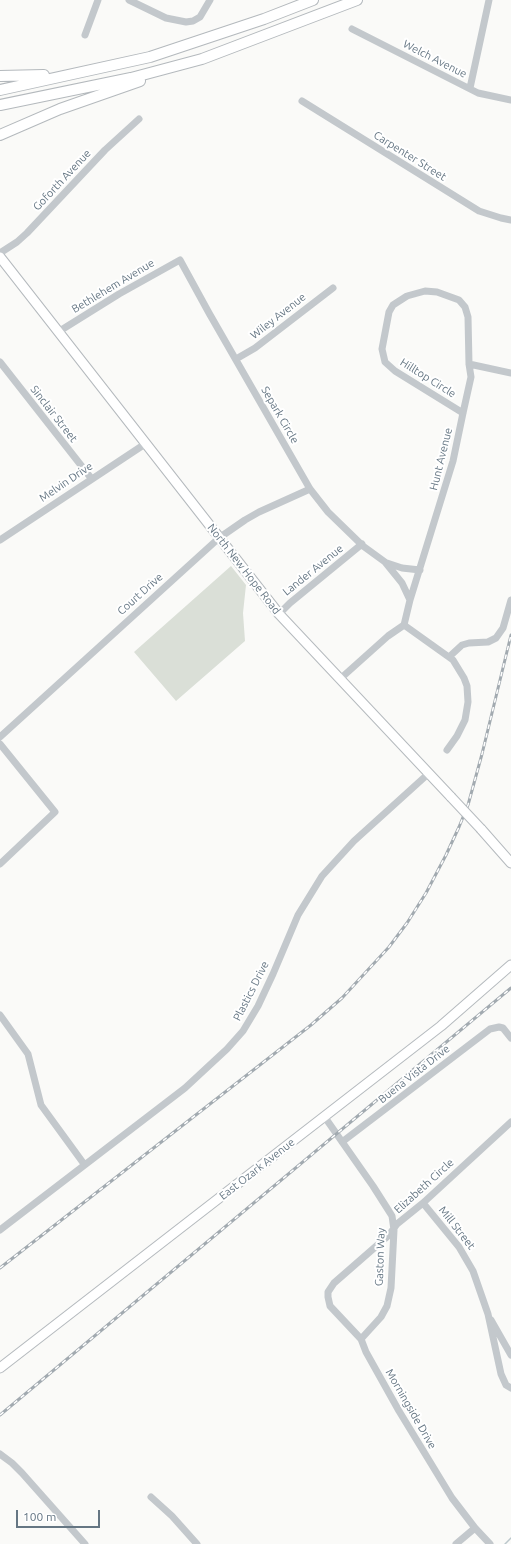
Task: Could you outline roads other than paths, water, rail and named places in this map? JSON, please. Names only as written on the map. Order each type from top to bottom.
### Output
[{"type":"highway","points":[[0,90],[150,57],[187,46],[313,0]]},
{"type":"highway","points":[[0,135],[60,109],[202,59],[356,0]]},
{"type":"highway","points":[[0,105],[117,81],[202,59]]},
{"type":"highway","points":[[0,76],[57,74],[68,76]]},
{"type":"main road","name":"North New Hope Road","points":[[0,257],[279,614],[481,829],[511,863]]},
{"type":"main road","name":"East Ozark Avenue","points":[[0,1368],[450,1019],[511,965]]},
{"type":"street","points":[[85,34],[98,0]]},
{"type":"street","points":[[129,0],[166,18],[188,22],[200,17],[210,0]]},
{"type":"street","points":[[470,88],[489,0]]},
{"type":"street","name":"Welch Avenue","points":[[352,29],[478,92],[511,100]]},
{"type":"street","name":"Carpenter Street","points":[[302,101],[479,211],[511,220]]},
{"type":"street","name":"Goforth Avenue","points":[[0,253],[17,242],[31,229],[105,150],[139,119]]},
{"type":"street","name":"Bethlehem Avenue","points":[[58,332],[119,294],[180,260]]},
{"type":"street","name":"Separk Circle","points":[[180,260],[310,488],[328,512],[362,544],[385,562],[402,583],[410,600]]},
{"type":"street","name":"Wiley Avenue","points":[[236,359],[255,348],[333,288]]},
{"type":"street","name":"Hilltop Circle","points":[[463,413],[395,371],[386,362],[382,349],[389,312],[393,305],[407,296],[425,291],[443,294],[459,300],[465,306],[468,317],[469,364]]},
{"type":"street","name":"Sinclair Street","points":[[0,362],[91,478]]},
{"type":"street","points":[[469,364],[511,373]]},
{"type":"street","name":"Hunt Avenue","points":[[410,600],[453,461],[471,377],[469,364]]},
{"type":"street","name":"Melvin Drive","points":[[0,540],[91,478],[145,444]]},
{"type":"street","name":"Court Drive","points":[[0,738],[220,538],[259,512],[310,488]]},
{"type":"street","name":"Lander Avenue","points":[[279,614],[290,603],[362,544]]},
{"type":"street","name":"Separk Circle","points":[[385,562],[402,568],[420,570]]},
{"type":"street","points":[[340,679],[388,636],[404,625],[410,600]]},
{"type":"street","points":[[449,657],[462,646],[469,643],[488,642],[496,638],[504,628],[511,600]]},
{"type":"street","points":[[404,625],[449,657],[457,665],[467,686],[468,702],[465,720],[462,729],[447,750]]},
{"type":"street","points":[[0,744],[55,812],[0,864]]},
{"type":"street","name":"Plastics Drive","points":[[0,1230],[84,1164],[185,1088],[235,1040],[258,1006],[274,974],[298,915],[322,876],[354,841],[428,774]]},
{"type":"street","points":[[0,1015],[28,1054],[41,1105],[84,1164]]},
{"type":"street","name":"Buena Vista Drive","points":[[342,1142],[490,1029],[500,1027],[511,1038]]},
{"type":"street","name":"Gaston Way","points":[[324,1116],[392,1216],[394,1230],[390,1288],[387,1306],[382,1317],[361,1339]]},
{"type":"street","name":"Elizabeth Circle","points":[[334,1283],[394,1230],[397,1224],[423,1203],[511,1122]]},
{"type":"street","name":"Mill Street","points":[[423,1203],[459,1246],[467,1258],[488,1314],[501,1374],[506,1384],[511,1388]]},
{"type":"street","name":"Morningside Drive","points":[[334,1283],[330,1287],[328,1297],[330,1306],[361,1339],[366,1352],[406,1424],[452,1498],[475,1528],[490,1544]]},
{"type":"street","name":"Mill Street","points":[[488,1314],[511,1355]]},
{"type":"street","points":[[0,1454],[22,1473],[85,1544]]},
{"type":"street","points":[[151,1497],[168,1511],[197,1544]]},
{"type":"street","points":[[456,1544],[475,1528]]},
{"type":"waterway","points":[[505,1544],[511,1538]]},
{"type":"railway","points":[[0,1268],[311,1025],[342,998],[389,947],[407,923],[426,893],[446,855],[468,805],[511,635]]},
{"type":"railway","points":[[0,1415],[511,988]]}]
